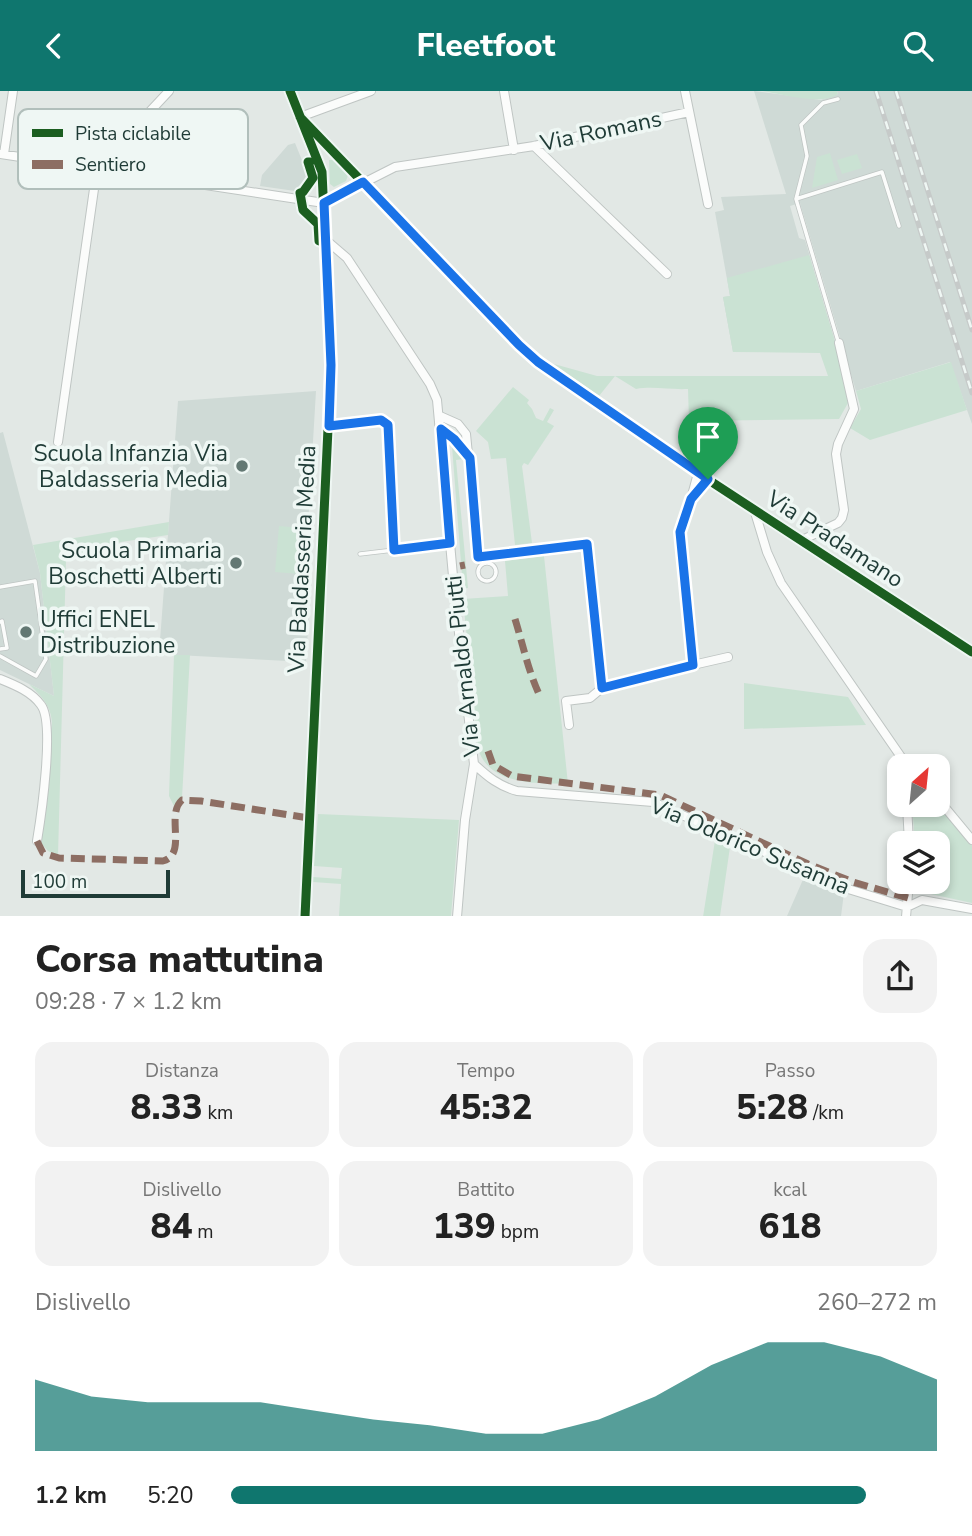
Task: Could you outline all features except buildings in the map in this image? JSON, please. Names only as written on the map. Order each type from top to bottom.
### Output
[{"type":"street","points":[[2,154],[13,91]]},
{"type":"street","points":[[152,109],[169,91]]},
{"type":"street","points":[[290,91],[300,117],[371,91]]},
{"type":"street","name":"Via Romans","points":[[504,91],[514,150]]},
{"type":"street","points":[[685,91],[708,204]]},
{"type":"street","name":"Via Romans","points":[[324,203],[395,167],[514,150],[689,112]]},
{"type":"street","name":"Via Pradamano","points":[[300,117],[538,362],[703,476],[972,652]]},
{"type":"street","name":"Via Baldasseria Media","points":[[300,117],[322,172],[331,365],[305,916]]},
{"type":"street","points":[[534,146],[667,274]]},
{"type":"street","points":[[58,442],[94,189]]},
{"type":"street","points":[[231,189],[324,203]]},
{"type":"street","name":"Via Arnaldo Piutti","points":[[326,240],[347,258],[430,384],[437,400],[474,764],[465,820],[457,916]]},
{"type":"street","points":[[802,540],[838,523],[844,510],[836,454],[854,409],[839,343]]},
{"type":"street","points":[[440,416],[464,429],[470,458],[480,561],[587,544],[602,688]]},
{"type":"street","points":[[441,429],[454,439],[470,458]]},
{"type":"street","points":[[693,665],[680,532],[691,499],[703,476]]},
{"type":"street","points":[[754,509],[767,552],[781,583],[898,754]]},
{"type":"street","points":[[569,726],[566,701],[590,698],[602,688],[729,657]]},
{"type":"street","points":[[0,679],[26,692],[45,712],[47,732],[37,842]]},
{"type":"street","name":"Via Odorico Susanna","points":[[474,764],[496,783],[517,791],[653,802],[845,888],[906,907]]},
{"type":"street","points":[[950,813],[972,840]]},
{"type":"street","points":[[906,916],[908,894]]},
{"type":"street","points":[[906,907],[922,899],[972,909]]},
{"type":"lane","points":[[838,99],[823,103],[801,125],[807,156],[797,201],[839,343]]},
{"type":"lane","points":[[797,201],[882,172],[899,226]]},
{"type":"lane","points":[[329,426],[381,420],[388,425],[394,550]]},
{"type":"lane","points":[[360,554],[450,543]]},
{"type":"lane","points":[[480,561],[495,566],[495,579],[488,582],[481,580],[478,574],[480,561]]},
{"type":"lane","points":[[0,587],[35,581],[47,659],[36,676],[0,656]]},
{"type":"lane","points":[[0,622],[2,621],[7,648],[0,649]]},
{"type":"shaded area","points":[[754,91],[821,100],[838,94],[837,91],[972,91],[972,424],[950,362],[856,391],[800,203],[790,206],[799,238],[805,240],[836,345],[733,352],[723,297],[730,296],[715,212],[724,210],[721,197],[786,194]]},
{"type":"shaded area","points":[[295,143],[308,175],[295,191],[260,186],[262,175],[288,145]]},
{"type":"shaded area","points":[[316,391],[304,593],[310,594],[306,662],[159,654],[178,401]]},
{"type":"shaded area","points":[[3,432],[40,573],[54,696],[0,670],[0,433]]},
{"type":"shaded area","points":[[805,875],[844,893],[841,916],[787,916]]},
{"type":"green space","points":[[763,91],[837,91],[838,94],[813,99]]},
{"type":"green space","points":[[830,153],[838,180],[812,188],[817,157]]},
{"type":"green space","points":[[857,154],[862,168],[842,174],[837,160]]},
{"type":"green space","points":[[329,160],[333,160],[348,175],[346,181],[334,187],[330,184]]},
{"type":"green space","points":[[809,255],[836,345],[848,403],[839,419],[689,421],[688,389],[636,389],[615,376],[828,376],[820,353],[733,352],[723,297],[730,296],[727,278]]},
{"type":"green space","points":[[951,362],[967,410],[870,440],[850,428],[861,409],[856,391]]},
{"type":"green space","points":[[554,364],[597,376],[615,376],[599,396]]},
{"type":"green space","points":[[513,387],[529,400],[527,403],[536,418],[543,421],[550,408],[554,410],[547,422],[554,426],[528,465],[524,463],[522,466],[532,543],[515,545],[506,458],[491,459],[488,442],[476,431]]},
{"type":"green space","points":[[452,446],[456,446],[464,459],[456,460],[468,588],[463,589]]},
{"type":"green space","points":[[169,522],[168,535],[121,542],[66,560],[58,856],[48,851],[41,843],[52,723],[47,706],[29,684],[54,696],[40,573],[33,545]]},
{"type":"green space","points":[[279,526],[302,528],[299,574],[275,572]]},
{"type":"green space","points":[[544,556],[568,784],[529,782],[504,776],[484,761],[478,749],[463,599],[508,596],[505,561]]},
{"type":"green space","points":[[174,655],[190,655],[182,798],[174,806],[169,796]]},
{"type":"green space","points":[[744,683],[848,697],[866,725],[744,729]]},
{"type":"green space","points":[[318,814],[459,820],[451,916],[339,916],[341,884],[313,882],[313,877],[341,879],[342,868],[314,866]]},
{"type":"green space","points":[[913,817],[948,817],[972,844],[972,903],[931,894],[950,894],[950,831],[914,831]]},
{"type":"green space","points":[[716,834],[731,840],[720,916],[703,916]]},
{"type":"railway","points":[[876,91],[972,393]]},
{"type":"railway","points":[[896,91],[972,330]]},
{"type":"marked path","points":[[460,566],[465,565]]},
{"type":"marked path","points":[[515,619],[539,694]]},
{"type":"marked path","points":[[488,751],[493,765],[512,776],[660,795],[808,864],[853,882],[908,898]]},
{"type":"marked path","points":[[37,841],[43,853],[59,858],[163,861],[174,851],[175,815],[182,800],[309,818]]},
{"type":"cycle path","points":[[290,91],[322,172],[331,365],[305,916]]},
{"type":"cycle path","points":[[300,117],[519,345],[539,362],[698,473],[972,652]]},
{"type":"cycle path","points":[[310,162],[313,178],[300,193],[303,210],[318,224],[319,241]]},
{"type":"place","name":"Scuola Infanzia Via Baldasseria Media","points":[[242,466]]},
{"type":"place","name":"Scuola Primaria Boschetti Alberti","points":[[236,563]]},
{"type":"place","name":"Uffici ENEL Distribuzione","points":[[26,632]]},
{"type":"route","points":[[363,182],[538,362],[708,479],[691,499],[680,532],[693,665],[602,688],[587,544],[478,557],[470,458],[454,439],[441,429],[450,543],[394,550],[388,425],[381,420],[329,426],[331,365],[324,203],[363,182]]}]
